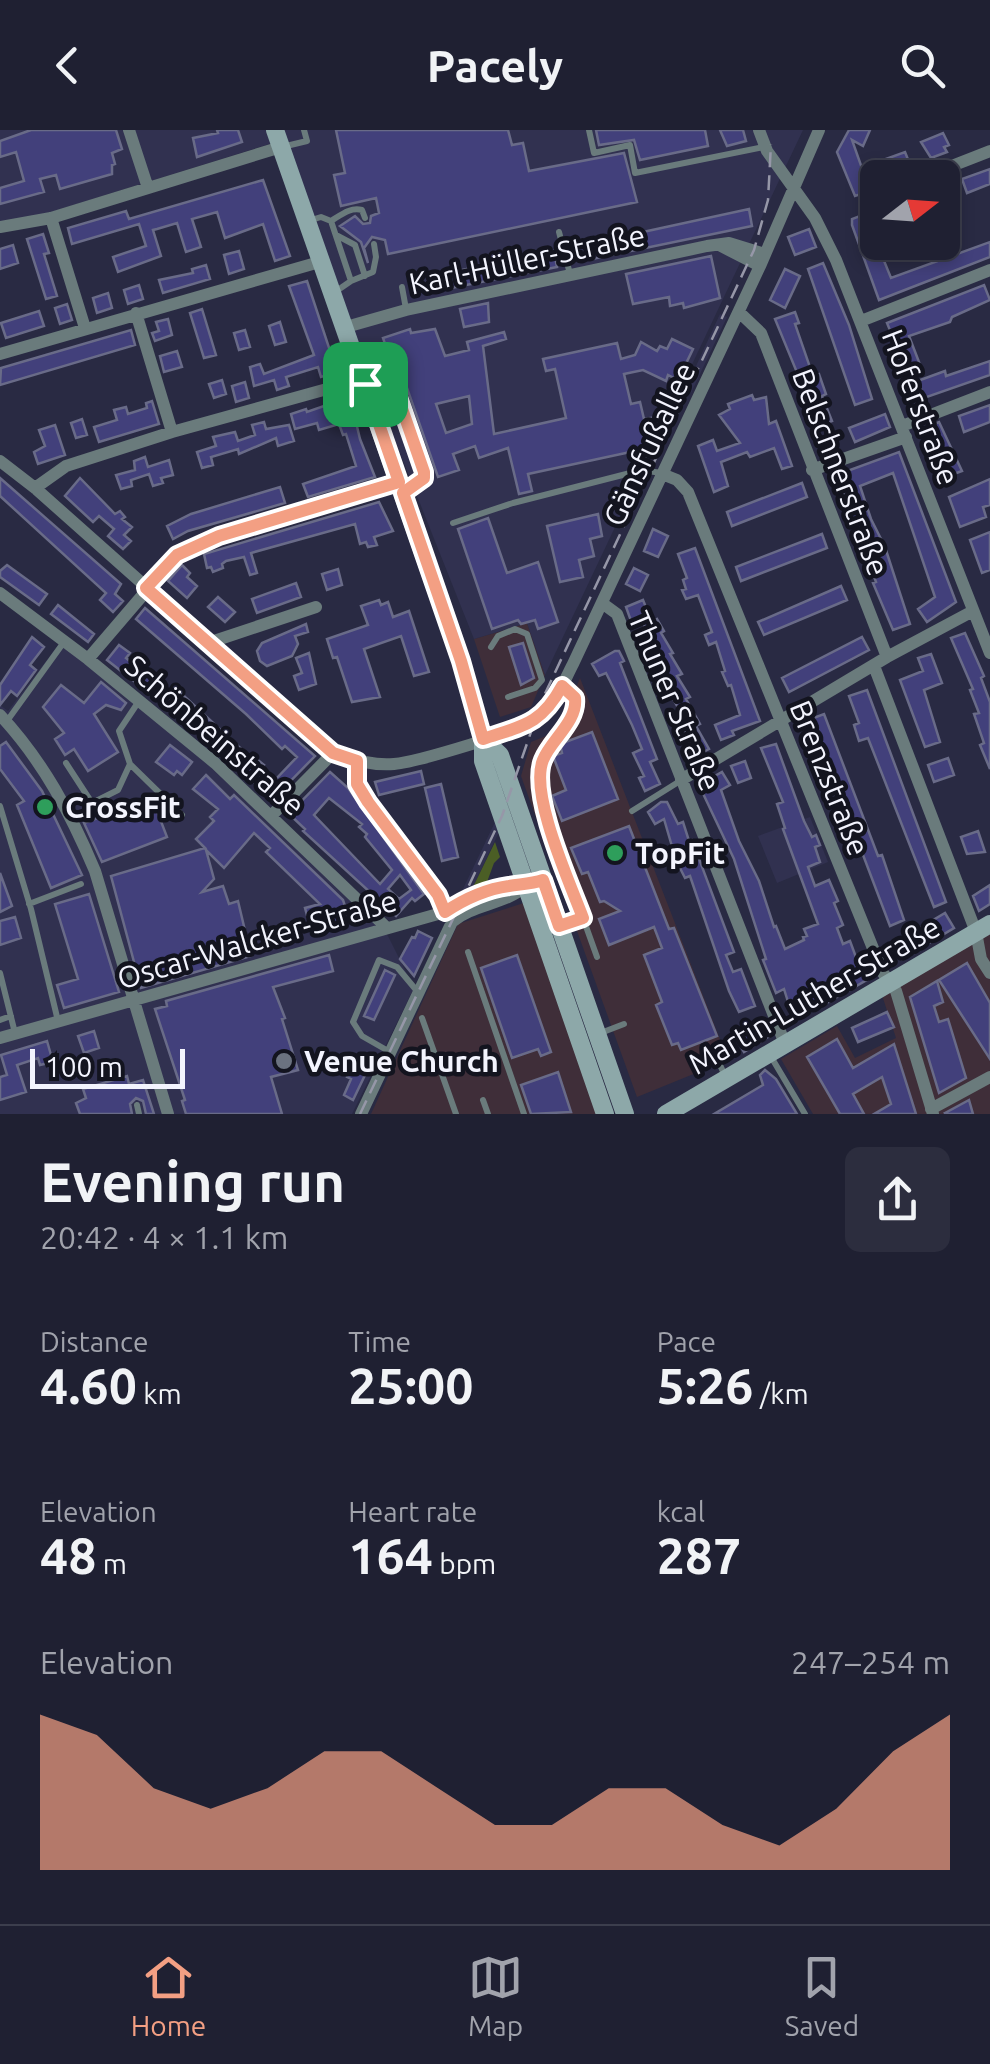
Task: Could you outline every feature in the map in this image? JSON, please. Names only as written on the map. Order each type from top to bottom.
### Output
[{"type":"main road","points":[[278,139],[461,661],[483,739],[483,761],[534,883],[605,1114]]},
{"type":"main road","points":[[534,883],[559,926],[625,1114]]},
{"type":"main road","name":"Martin-Luther-Straße","points":[[666,1114],[723,1072],[777,1049],[983,928]]},
{"type":"street","points":[[128,130],[148,188]]},
{"type":"street","name":"Hoferstraße","points":[[759,130],[765,147],[829,246],[990,653]]},
{"type":"street","name":"Gänsfußallee","points":[[333,753],[357,761],[394,764],[532,723],[548,709],[763,260],[819,130]]},
{"type":"street","points":[[0,227],[51,218],[148,188],[278,139]]},
{"type":"street","points":[[960,163],[990,151]]},
{"type":"street","points":[[51,218],[85,328]]},
{"type":"street","name":"Karl-Hüller-Straße","points":[[346,327],[406,310],[719,245],[763,260]]},
{"type":"street","points":[[0,354],[323,260]]},
{"type":"street","points":[[861,322],[990,270]]},
{"type":"street","name":"Belschnerstraße","points":[[738,312],[760,333],[887,657]]},
{"type":"street","points":[[136,313],[172,432]]},
{"type":"street","points":[[35,488],[66,466],[172,432],[364,381]]},
{"type":"street","points":[[812,470],[990,392]]},
{"type":"street","points":[[0,462],[35,488],[333,753],[272,816]]},
{"type":"street","name":"Brenzstraße","points":[[662,474],[678,480],[688,492],[779,722],[890,982],[932,1111]]},
{"type":"street","points":[[88,659],[177,555],[219,536],[401,488]]},
{"type":"street","name":"Schönbeinstraße","points":[[0,593],[140,700],[272,816],[386,928]]},
{"type":"street","name":"Thuner Straße","points":[[602,603],[618,614],[777,1049]]},
{"type":"street","points":[[208,643],[316,606]]},
{"type":"street","points":[[681,780],[887,657],[974,611]]},
{"type":"street","points":[[874,666],[983,928],[981,958],[990,973]]},
{"type":"street","points":[[3,718],[55,787],[83,842],[168,1114]]},
{"type":"street","points":[[357,761],[357,784],[438,895],[448,917],[419,993],[361,1114]]},
{"type":"street","name":"Oscar-Walcker-Straße","points":[[0,1038],[386,928],[448,917],[462,901],[508,886],[534,883]]},
{"type":"street","points":[[932,1111],[990,1077]]},
{"type":"lane","points":[[278,139],[307,140],[304,130]]},
{"type":"lane","points":[[590,130],[594,153],[630,145],[635,173],[765,147]]},
{"type":"lane","points":[[331,221],[346,211],[358,209],[366,218]]},
{"type":"lane","points":[[308,221],[321,217],[331,221],[351,281]]},
{"type":"lane","points":[[560,232],[570,274]]},
{"type":"lane","points":[[336,235],[376,257]]},
{"type":"lane","points":[[334,293],[372,272],[374,244]]},
{"type":"lane","points":[[355,245],[365,276]]},
{"type":"lane","points":[[402,286],[406,310]]},
{"type":"lane","points":[[364,381],[392,380],[418,454],[424,478],[401,488]]},
{"type":"lane","points":[[454,524],[513,503],[642,470],[662,474]]},
{"type":"lane","points":[[491,647],[498,636],[515,630],[527,634],[542,680],[535,688],[508,697]]},
{"type":"lane","points":[[3,718],[64,641]]},
{"type":"lane","points":[[562,686],[572,693],[576,707],[543,760],[540,780],[553,838],[597,957]]},
{"type":"lane","points":[[140,700],[119,732],[130,764],[182,815]]},
{"type":"lane","points":[[66,763],[92,803],[118,790],[130,764]]},
{"type":"lane","points":[[632,811],[681,780]]},
{"type":"lane","points":[[0,806],[30,904],[58,1022]]},
{"type":"lane","points":[[30,904],[80,884]]},
{"type":"lane","points":[[559,926],[583,918]]},
{"type":"lane","points":[[468,952],[524,1114]]},
{"type":"lane","points":[[391,1052],[362,1036],[353,1022],[379,960],[397,967],[419,993]]},
{"type":"lane","points":[[0,973],[15,1034]]},
{"type":"lane","points":[[0,1020],[11,1016]]},
{"type":"lane","points":[[422,1018],[456,1114]]},
{"type":"lane","points":[[597,1034],[624,1024]]},
{"type":"lane","points":[[777,1049],[805,1114]]},
{"type":"lane","points":[[483,1100],[488,1114]]},
{"type":"shaded area","points":[[0,130],[803,130],[545,675],[527,623],[474,639],[276,142],[0,228]]},
{"type":"shaded area","points":[[720,314],[727,317],[691,393],[685,390]]},
{"type":"shaded area","points":[[527,623],[545,675],[531,707],[500,717],[474,639]]},
{"type":"shaded area","points":[[59,644],[208,762],[388,936],[414,988],[352,1114],[0,1114],[0,705],[8,711]]},
{"type":"shaded area","points":[[580,678],[728,1060],[637,1097],[521,776],[531,742],[551,734],[567,710]]},
{"type":"shaded area","points":[[810,817],[828,862],[777,883],[758,836]]},
{"type":"shaded area","points":[[497,818],[501,829],[473,887],[462,891]]},
{"type":"shaded area","points":[[527,902],[598,1114],[371,1114],[458,924]]},
{"type":"shaded area","points":[[990,924],[990,1114],[813,1114],[781,1059],[837,1026],[855,1058],[896,1038],[880,989]]},
{"type":"green space","points":[[495,842],[500,857],[487,882],[473,887]]},
{"type":"building","points":[[31,130],[116,130],[122,149],[112,153],[112,174],[60,189],[56,175],[40,179],[44,192],[0,204],[0,188],[24,181],[16,152],[0,157],[0,141]]},
{"type":"building","points":[[217,130],[238,130],[242,142],[197,157],[193,138],[218,133]]},
{"type":"building","points":[[336,130],[508,130],[512,145],[523,143],[529,171],[624,153],[637,202],[388,254],[385,240],[372,237],[364,248],[368,263],[361,242],[340,226],[355,216],[363,224],[370,223],[371,216],[379,213],[376,198],[341,206],[334,175],[345,173]]},
{"type":"building","points":[[596,130],[705,130],[708,146],[640,160],[634,140],[599,145]]},
{"type":"building","points":[[720,130],[743,130],[746,141],[727,146]]},
{"type":"building","points":[[849,130],[870,130],[863,146],[852,140],[860,163],[860,194],[855,196],[837,152]]},
{"type":"building","points":[[943,133],[949,145],[944,147],[947,152],[931,158],[921,142]]},
{"type":"building","points":[[905,152],[908,160],[883,160]]},
{"type":"building","points":[[990,169],[990,184],[967,193],[962,179]]},
{"type":"building","points":[[263,180],[290,256],[275,261],[263,224],[225,238],[217,212],[192,219],[201,247],[186,252],[177,223],[153,230],[161,256],[118,272],[113,257],[146,246],[139,224],[72,244],[68,228],[126,211],[129,219]]},
{"type":"building","points":[[749,209],[752,226],[587,260],[583,245]]},
{"type":"building","points":[[860,216],[860,247],[852,225],[852,219]]},
{"type":"building","points":[[809,229],[816,247],[795,255],[788,237]]},
{"type":"building","points":[[43,234],[49,253],[44,254],[57,296],[46,299],[27,239]]},
{"type":"building","points":[[990,242],[990,257],[879,300],[865,260],[884,260],[891,278],[940,260],[960,260],[960,253]]},
{"type":"building","points":[[13,245],[18,263],[0,269],[0,249]]},
{"type":"building","points":[[239,251],[244,269],[229,274],[224,255]]},
{"type":"building","points":[[554,251],[557,267],[446,289],[443,274]]},
{"type":"building","points":[[711,256],[720,298],[684,308],[683,303],[670,306],[669,297],[633,304],[626,274]]},
{"type":"building","points":[[823,263],[849,325],[872,399],[855,405],[808,269]]},
{"type":"building","points":[[206,265],[210,279],[163,293],[159,280],[193,273],[192,269]]},
{"type":"building","points":[[785,269],[800,276],[785,308],[770,300]]},
{"type":"building","points":[[307,281],[337,372],[321,377],[318,367],[286,377],[289,386],[277,390],[274,380],[254,386],[250,367],[260,364],[264,374],[314,355],[289,286]]},
{"type":"building","points":[[139,285],[143,299],[128,304],[124,290]]},
{"type":"building","points":[[984,285],[990,300],[952,317],[950,322],[909,336],[919,362],[905,367],[887,323]]},
{"type":"building","points":[[108,293],[112,308],[97,313],[93,298]]},
{"type":"building","points":[[488,303],[489,322],[464,327],[460,309]]},
{"type":"building","points":[[67,304],[72,320],[60,324],[55,308]]},
{"type":"building","points":[[202,309],[216,355],[204,358],[190,313]]},
{"type":"building","points":[[39,311],[44,326],[6,338],[1,323]]},
{"type":"building","points":[[795,312],[799,323],[795,324],[813,376],[819,374],[832,421],[819,426],[775,319]]},
{"type":"building","points":[[168,319],[172,335],[155,341],[152,333],[159,331],[156,322]]},
{"type":"building","points":[[280,322],[286,342],[275,345],[269,326]]},
{"type":"building","points":[[410,329],[411,333],[435,329],[445,356],[469,350],[467,342],[504,332],[506,339],[483,346],[494,434],[566,418],[555,369],[546,371],[543,359],[617,343],[621,359],[635,355],[641,342],[657,351],[660,346],[667,349],[672,339],[693,349],[678,380],[668,375],[666,381],[643,370],[624,374],[631,404],[640,402],[644,419],[651,418],[653,426],[644,428],[651,456],[637,459],[635,451],[528,474],[532,491],[519,494],[508,448],[479,458],[475,446],[453,454],[459,470],[438,477],[399,365],[393,367],[383,338]],"holes":[[[469,396],[472,424],[446,433],[436,404]]]},
{"type":"building","points":[[131,330],[135,345],[0,385],[1,368]]},
{"type":"building","points":[[245,330],[250,347],[239,350],[234,333]]},
{"type":"building","points":[[177,351],[182,367],[164,372],[160,356]]},
{"type":"building","points":[[990,361],[990,375],[924,398],[921,389],[915,391],[912,383],[945,371],[946,376]]},
{"type":"building","points":[[222,380],[226,394],[214,398],[209,384]]},
{"type":"building","points":[[245,382],[249,398],[236,402],[232,386]]},
{"type":"building","points":[[752,395],[754,400],[766,397],[769,424],[776,421],[792,466],[782,469],[774,448],[750,457],[747,452],[721,462],[728,486],[714,492],[698,446],[713,440],[717,451],[740,443],[719,415],[730,409],[728,404]]},
{"type":"building","points":[[350,397],[375,477],[308,497],[303,484],[356,466],[339,424],[319,430],[317,423],[295,429],[291,414]]},
{"type":"building","points":[[152,401],[159,424],[99,442],[94,427],[117,420],[114,410],[126,407],[128,414],[147,408],[146,403]]},
{"type":"building","points":[[990,405],[990,422],[964,432],[959,416]]},
{"type":"building","points":[[885,414],[890,427],[855,442],[849,428]]},
{"type":"building","points":[[82,419],[87,435],[76,438],[71,423]]},
{"type":"building","points":[[264,422],[266,429],[289,425],[294,441],[278,446],[276,438],[239,454],[238,449],[211,457],[213,465],[202,468],[197,452],[216,446],[213,437],[235,432],[238,441],[255,435],[252,425]]},
{"type":"building","points":[[939,422],[962,471],[943,478],[924,428]]},
{"type":"building","points":[[55,425],[65,455],[38,464],[34,452],[45,446],[39,430]]},
{"type":"building","points":[[899,452],[956,602],[927,622],[918,609],[935,597],[893,473],[860,486],[910,624],[893,630],[850,518],[839,474]]},
{"type":"building","points":[[145,457],[148,467],[169,460],[173,475],[161,478],[163,483],[153,486],[149,474],[131,480],[132,486],[121,489],[116,475],[135,470],[134,461]]},
{"type":"building","points":[[0,478],[121,584],[115,594],[123,601],[113,612],[100,600],[106,593],[0,496]]},
{"type":"building","points":[[80,478],[115,514],[120,511],[125,517],[122,519],[132,527],[124,535],[131,541],[123,549],[108,536],[114,529],[99,516],[93,522],[65,496]]},
{"type":"building","points":[[990,479],[990,505],[983,507],[986,517],[960,527],[949,497]]},
{"type":"building","points":[[802,483],[807,497],[732,526],[727,512]]},
{"type":"building","points":[[280,487],[285,503],[188,531],[173,539],[167,526],[191,514]]},
{"type":"building","points":[[379,502],[393,531],[374,537],[377,545],[360,544],[355,524],[251,553],[257,573],[250,575],[244,557],[226,561],[223,568],[213,572],[211,567],[207,568],[204,554]]},
{"type":"building","points":[[598,514],[602,536],[590,539],[594,556],[579,560],[583,577],[560,582],[547,526]]},
{"type":"building","points":[[488,518],[507,573],[538,562],[558,622],[538,629],[535,620],[521,624],[518,620],[492,629],[458,529]]},
{"type":"building","points":[[653,529],[668,536],[658,557],[644,551]]},
{"type":"building","points":[[990,532],[990,570],[982,573],[970,540]]},
{"type":"building","points":[[822,534],[827,548],[741,581],[736,567]]},
{"type":"building","points":[[695,548],[760,721],[732,731],[734,735],[721,740],[715,725],[740,715],[731,685],[728,686],[722,672],[725,671],[716,642],[709,645],[705,635],[712,632],[698,595],[686,599],[682,590],[686,589],[683,580],[687,578],[678,554]]},
{"type":"building","points":[[7,565],[47,594],[39,605],[0,577],[0,571]]},
{"type":"building","points":[[182,565],[197,586],[187,598],[168,581]]},
{"type":"building","points":[[634,568],[648,575],[640,591],[626,584]]},
{"type":"building","points":[[338,569],[342,585],[327,590],[322,574]]},
{"type":"building","points":[[296,583],[301,597],[257,613],[252,599]]},
{"type":"building","points":[[841,586],[847,600],[764,635],[758,622]]},
{"type":"building","points":[[218,597],[235,612],[225,622],[208,607]]},
{"type":"building","points":[[379,600],[381,605],[388,602],[393,617],[409,611],[429,672],[414,676],[401,636],[364,649],[380,697],[352,702],[327,639],[368,625],[361,606]]},
{"type":"building","points":[[643,600],[652,622],[657,619],[664,631],[661,633],[682,674],[677,676],[700,724],[696,726],[709,749],[693,757],[686,744],[691,741],[676,716],[681,713],[668,690],[672,688],[650,648],[655,645],[640,618],[631,621],[626,607]]},
{"type":"building","points":[[58,605],[94,634],[88,642],[51,614]]},
{"type":"building","points":[[145,608],[315,756],[272,800],[217,746],[170,709],[182,694],[251,758],[264,765],[260,770],[273,782],[297,757],[285,746],[282,749],[136,619]]},
{"type":"building","points":[[306,624],[308,632],[295,636],[298,644],[292,656],[267,666],[260,661],[257,651],[262,643]]},
{"type":"building","points":[[965,633],[984,676],[981,678],[990,702],[990,769],[980,745],[984,743],[974,714],[979,713],[970,690],[973,689],[951,638]]},
{"type":"building","points":[[32,637],[44,647],[30,665],[36,670],[17,696],[11,691],[0,705],[0,685]]},
{"type":"building","points":[[862,637],[869,650],[789,692],[782,678]]},
{"type":"building","points":[[523,643],[534,678],[521,685],[509,647]]},
{"type":"building","points":[[119,645],[130,653],[126,658],[161,686],[153,696],[107,660]]},
{"type":"building","points":[[615,651],[624,661],[620,663],[657,759],[650,762],[660,784],[645,791],[639,778],[644,776],[633,753],[642,749],[632,725],[606,673],[599,676],[592,664]]},
{"type":"building","points":[[309,653],[316,684],[299,690],[294,676],[302,673],[296,658]]},
{"type":"building","points":[[931,654],[942,683],[924,690],[940,742],[925,747],[900,680],[923,671],[918,658]]},
{"type":"building","points":[[101,682],[126,703],[121,710],[106,705],[94,714],[118,752],[88,771],[74,749],[65,755],[55,739],[64,733],[43,707],[61,685],[84,703]]},
{"type":"building","points":[[867,690],[946,902],[934,907],[868,738],[859,741],[854,725],[859,723],[849,696]]},
{"type":"building","points":[[824,714],[878,856],[882,855],[904,920],[890,926],[808,720]]},
{"type":"building","points":[[592,732],[618,799],[562,821],[552,796],[566,790],[553,756],[562,753],[560,744]]},
{"type":"building","points":[[6,742],[42,791],[82,875],[51,888],[17,805],[24,801],[0,769],[0,746]]},
{"type":"building","points":[[776,744],[804,821],[820,845],[815,847],[820,862],[808,867],[815,886],[829,880],[838,901],[834,903],[843,925],[837,928],[843,944],[850,941],[857,960],[861,958],[872,977],[818,1008],[809,998],[789,1005],[784,989],[776,993],[734,859],[699,785],[722,772],[730,785],[721,790],[774,927],[785,949],[804,940],[804,929],[818,924],[783,829],[777,804],[783,802],[761,748]]},
{"type":"building","points":[[170,745],[192,762],[182,775],[177,771],[174,775],[156,762]]},
{"type":"building","points":[[948,758],[954,775],[934,782],[928,765]]},
{"type":"building","points":[[745,761],[751,778],[738,783],[731,766]]},
{"type":"building","points":[[421,771],[424,784],[379,795],[375,782]]},
{"type":"building","points":[[330,772],[348,788],[424,894],[415,901],[412,898],[396,916],[289,814]],"holes":[[[329,798],[362,824],[359,827],[367,834],[365,837],[392,870],[380,884],[314,815]],[[400,875],[411,890],[399,899],[388,889]]]},
{"type":"building","points":[[206,775],[230,799],[234,795],[343,900],[349,918],[311,930],[305,908],[320,904],[266,852],[270,848],[254,833],[224,868],[206,850],[214,879],[202,892],[223,886],[229,904],[238,901],[251,956],[141,988],[111,876],[205,848],[196,839],[214,821],[210,817],[218,809],[193,789]]},
{"type":"building","points":[[441,784],[458,857],[442,861],[425,788]]},
{"type":"building","points":[[152,798],[167,837],[102,862],[84,823]]},
{"type":"building","points":[[667,802],[678,824],[683,822],[689,841],[692,840],[734,952],[726,955],[733,972],[741,969],[755,1006],[739,1012],[729,991],[690,876],[685,878],[676,860],[664,819],[655,824],[648,812]]},
{"type":"building","points":[[629,826],[717,1036],[681,1050],[678,1043],[672,1045],[656,1005],[662,1002],[644,955],[662,948],[654,927],[609,945],[599,919],[620,911],[600,902],[588,872],[582,874],[571,848]]},
{"type":"building","points":[[978,831],[985,852],[967,854],[961,837]]},
{"type":"building","points":[[0,873],[12,906],[0,912]]},
{"type":"building","points":[[990,885],[990,904],[979,911],[973,896]]},
{"type":"building","points":[[89,894],[119,992],[64,1008],[57,985],[78,979],[55,904]]},
{"type":"building","points":[[945,913],[954,928],[902,959],[893,944]]},
{"type":"building","points":[[15,917],[21,938],[0,945],[0,921]]},
{"type":"building","points":[[418,931],[432,938],[414,976],[400,959]]},
{"type":"building","points":[[329,955],[333,971],[273,987],[298,1070],[271,1077],[282,1114],[186,1114],[182,1101],[185,1100],[155,1009],[167,1006],[166,1001]]},
{"type":"building","points":[[517,955],[551,1052],[541,1056],[538,1049],[512,1058],[481,968]]},
{"type":"building","points":[[967,963],[990,1003],[990,1059],[939,980]]},
{"type":"building","points":[[385,970],[395,975],[374,1020],[364,1016]]},
{"type":"building","points":[[937,981],[943,1002],[934,1006],[939,1022],[948,1019],[966,1078],[939,1093],[910,997]]},
{"type":"building","points":[[887,1012],[894,1027],[858,1042],[852,1028]]},
{"type":"building","points":[[763,1022],[771,1035],[744,1052],[736,1039]]},
{"type":"building","points":[[94,1031],[99,1048],[84,1053],[78,1036]]},
{"type":"building","points":[[837,1039],[853,1068],[894,1044],[916,1114],[874,1114],[891,1104],[882,1077],[853,1094],[864,1114],[840,1114],[807,1057]]},
{"type":"building","points":[[47,1041],[53,1062],[40,1065],[38,1058],[17,1065],[26,1092],[0,1100],[0,1077],[7,1075],[1,1055]]},
{"type":"building","points":[[351,1068],[365,1075],[353,1100],[344,1095]]},
{"type":"building","points":[[765,1070],[776,1079],[797,1114],[714,1114],[763,1085],[760,1075]]},
{"type":"building","points":[[558,1072],[571,1112],[531,1114],[521,1085]]},
{"type":"building","points":[[127,1076],[129,1084],[143,1080],[154,1114],[146,1114],[143,1101],[136,1098],[130,1104],[132,1114],[80,1114],[76,1103],[86,1098],[83,1089]]},
{"type":"building","points":[[969,1100],[973,1114],[945,1113]]},
{"type":"railway","points":[[360,1114],[502,816],[542,700],[754,250],[768,200],[771,144]]},
{"type":"place","name":"CrossFit","points":[[45,807]]},
{"type":"place","name":"TopFit","points":[[615,853]]},
{"type":"place","name":"Venue Church","points":[[284,1061]]},
{"type":"route","points":[[392,380],[424,472],[424,478],[403,493],[461,661],[483,739],[532,723],[548,709],[562,686],[575,698],[574,713],[543,760],[540,780],[553,838],[583,918],[559,926],[543,880],[462,901],[445,912],[438,895],[357,784],[357,761],[333,753],[146,588],[177,555],[219,536],[399,482],[365,384],[392,380]]}]
